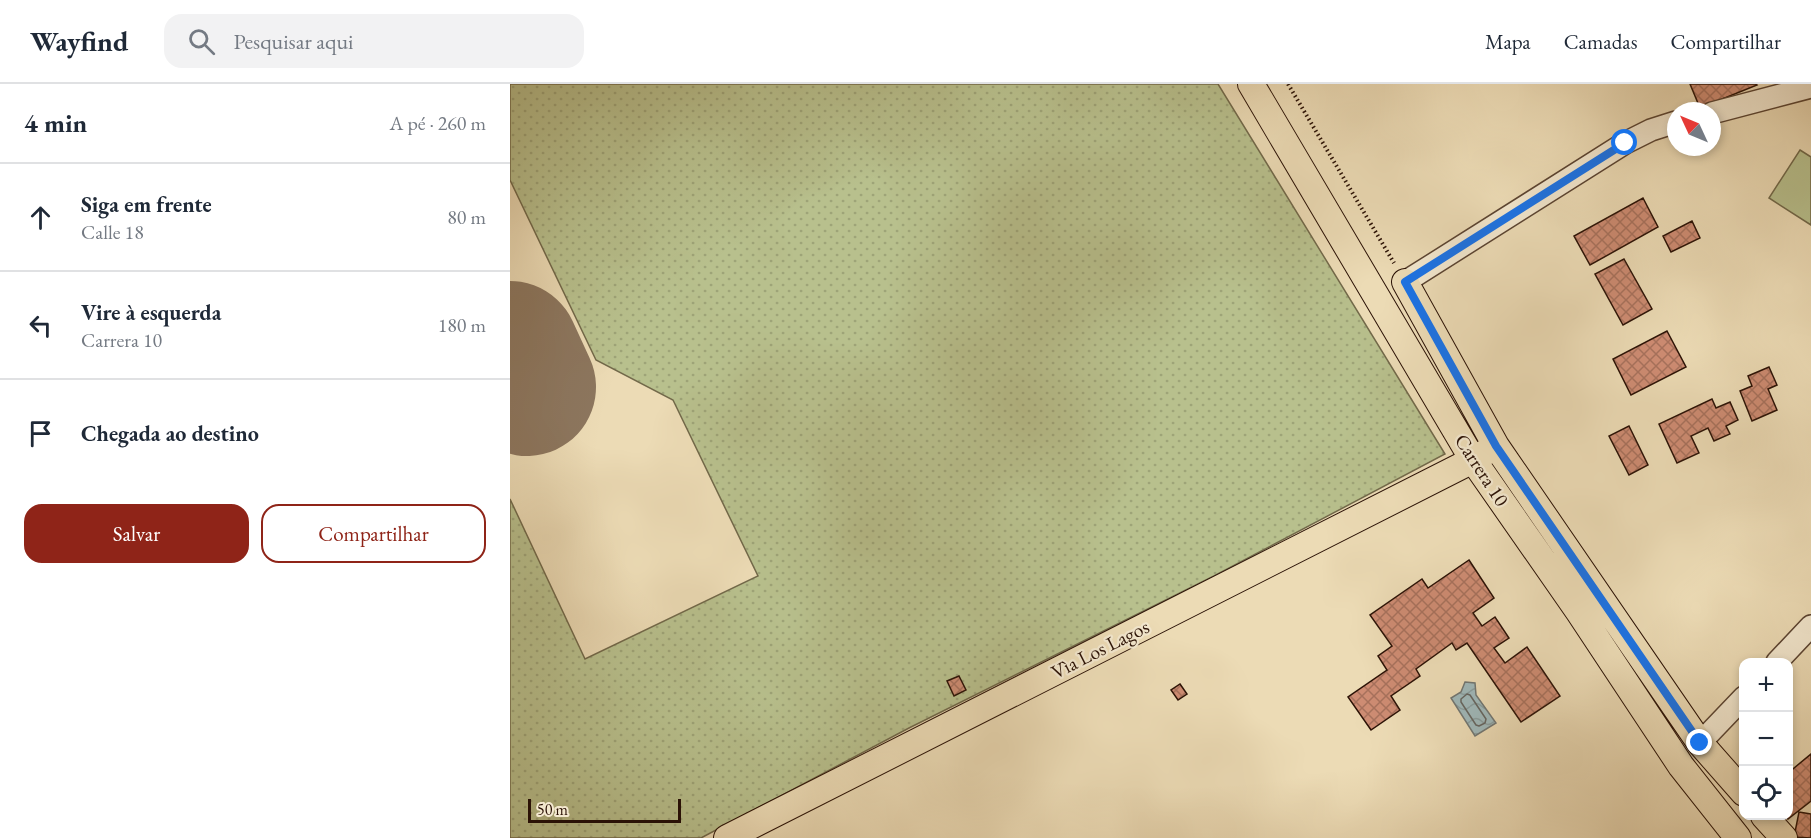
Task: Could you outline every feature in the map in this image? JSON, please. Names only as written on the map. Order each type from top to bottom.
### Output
[{"type":"main road","name":"Carrera 10","points":[[1251,84],[1473,460],[1579,612],[1681,766],[1738,838]]},
{"type":"main road","name":"Carrera 10","points":[[1405,282],[1496,446],[1700,743],[1739,788]]},
{"type":"main road","name":"Vìa Los Lagos","points":[[727,838],[1473,460],[1496,446]]},
{"type":"main road","points":[[1768,820],[1784,838]]},
{"type":"street","points":[[1721,110],[1798,88]]},
{"type":"street","points":[[1405,282],[1625,143],[1667,125]]},
{"type":"street","points":[[1781,658],[1811,626]]},
{"type":"street","points":[[1700,743],[1739,701]]},
{"type":"path","points":[[1288,84],[1405,282]]},
{"type":"green space","points":[[510,84],[1218,84],[1445,454],[1214,576],[909,728],[701,838],[510,838],[510,499],[585,659],[758,576],[673,400],[596,360],[510,180]]},
{"type":"green space","points":[[1800,150],[1811,157],[1811,225],[1769,198]]},
{"type":"water","points":[[1465,682],[1475,683],[1476,695],[1496,723],[1475,736],[1451,698],[1461,692]]},
{"type":"building","points":[[1690,84],[1757,85],[1715,102],[1698,102]]},
{"type":"building","points":[[1643,198],[1658,227],[1590,265],[1574,236]]},
{"type":"building","points":[[1692,221],[1700,238],[1671,252],[1663,236]]},
{"type":"building","points":[[1624,259],[1652,309],[1623,325],[1595,274]]},
{"type":"building","points":[[1667,331],[1686,367],[1631,395],[1613,359]]},
{"type":"building","points":[[1769,367],[1777,385],[1768,389],[1777,410],[1752,421],[1740,391],[1752,386],[1748,376]]},
{"type":"building","points":[[1712,399],[1716,408],[1730,402],[1738,420],[1726,426],[1730,434],[1714,441],[1708,428],[1691,436],[1699,453],[1677,463],[1659,424]]},
{"type":"building","points":[[1629,426],[1648,465],[1629,475],[1609,436]]},
{"type":"building","points":[[1469,560],[1494,598],[1473,613],[1482,626],[1495,617],[1509,638],[1494,648],[1505,663],[1527,647],[1560,696],[1521,722],[1467,643],[1456,650],[1452,643],[1416,669],[1420,676],[1391,696],[1400,710],[1371,730],[1348,697],[1387,670],[1378,656],[1392,646],[1370,615],[1422,579],[1428,588]]},
{"type":"building","points":[[959,676],[966,690],[954,696],[947,681]]},
{"type":"building","points":[[1180,684],[1187,694],[1178,700],[1171,690]]},
{"type":"building","points":[[1811,754],[1811,801],[1793,815],[1793,769]]},
{"type":"building","points":[[1799,812],[1811,814],[1811,838],[1794,837]]},
{"type":"runway","points":[[510,350],[527,387]]},
{"type":"route","points":[[1625,143],[1405,282],[1496,446],[1700,743]]}]
